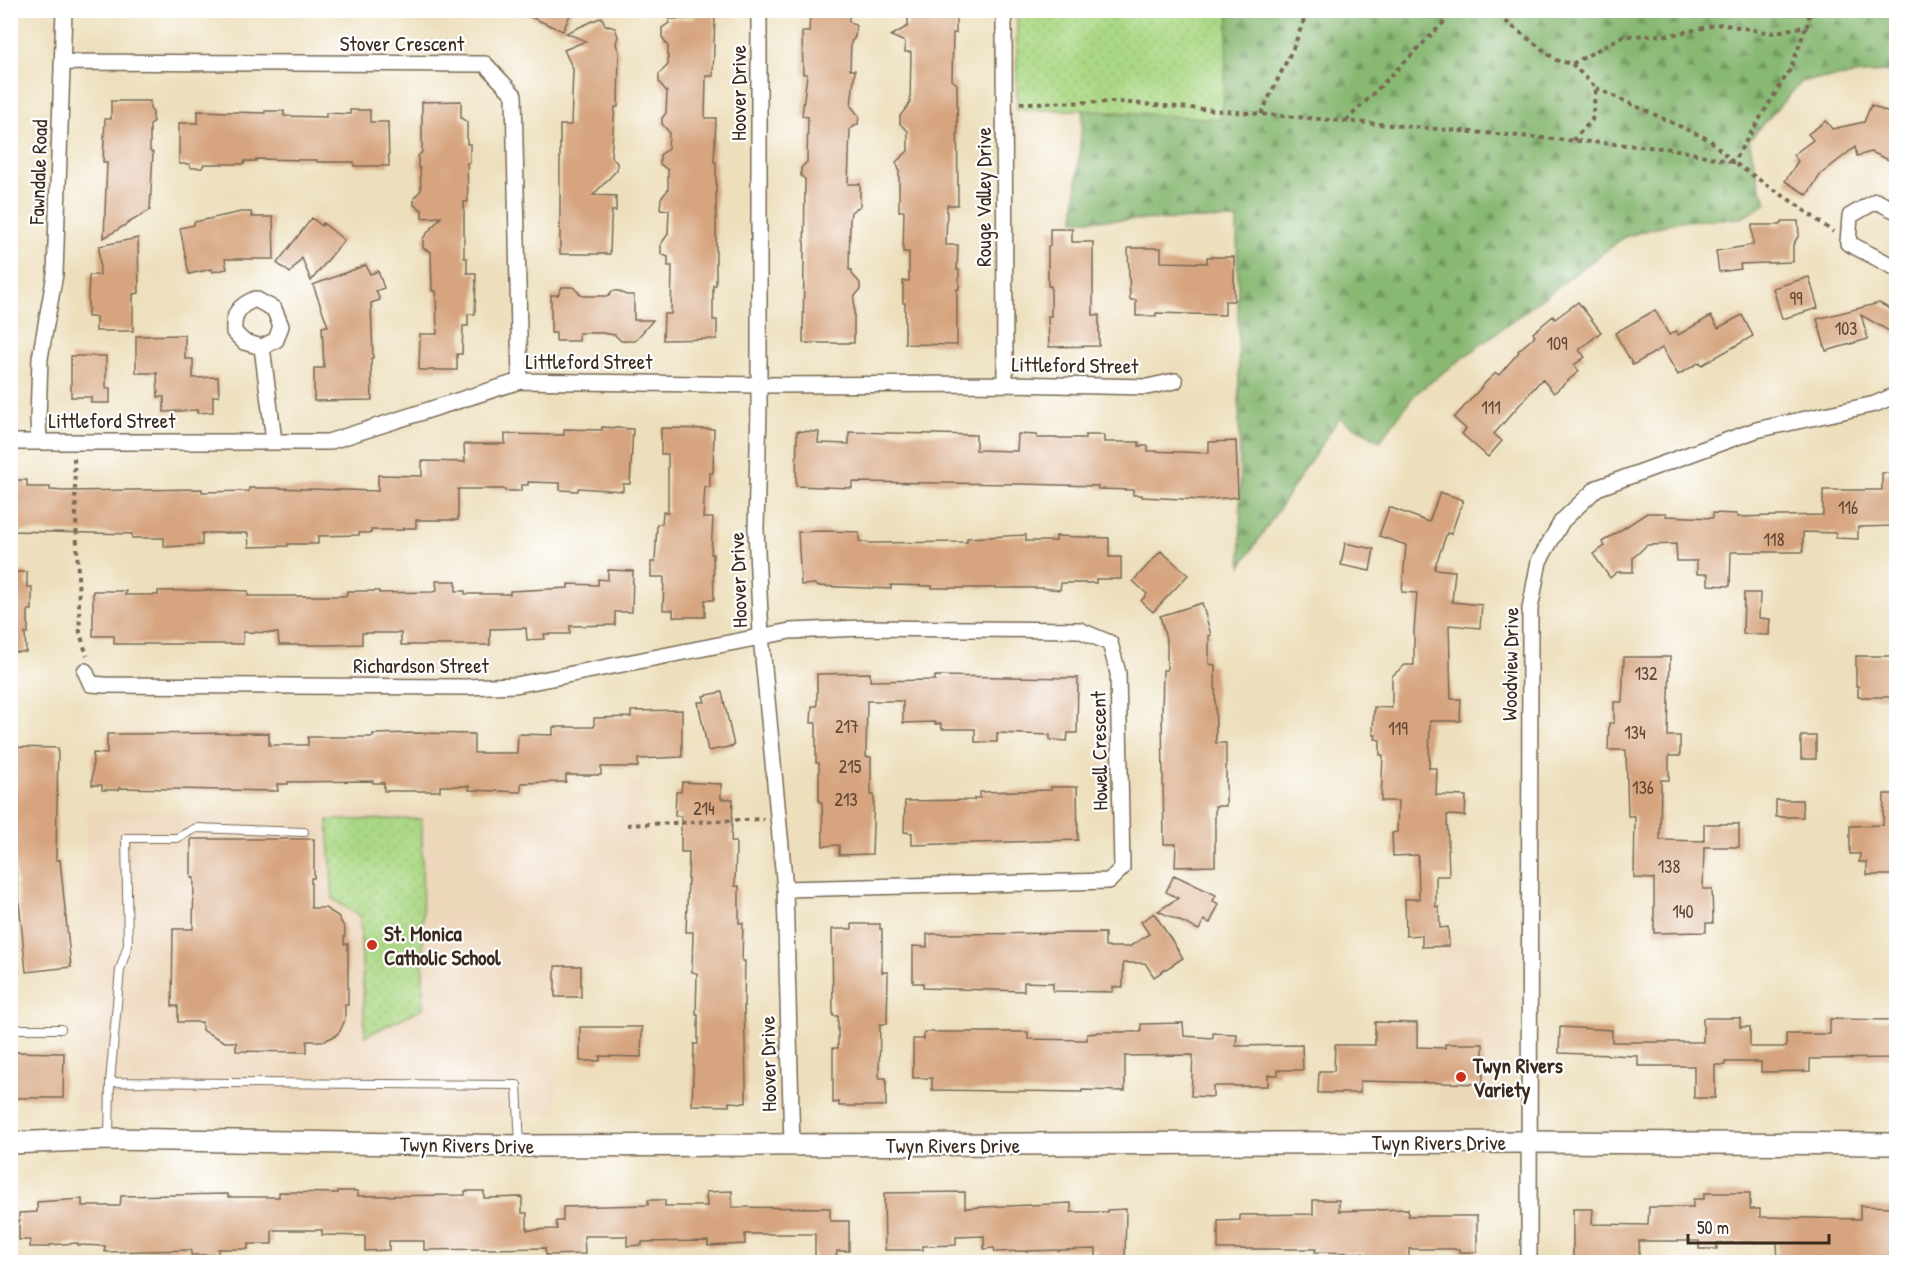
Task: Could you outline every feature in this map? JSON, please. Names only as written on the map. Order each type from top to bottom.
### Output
[{"type":"street","name":"Fawndale Road","points":[[39,441],[40,358],[55,274],[64,10]]},
{"type":"street","name":"Hoover Drive","points":[[759,10],[759,385],[756,529],[761,636],[785,890],[789,1108],[792,1146]]},
{"type":"street","name":"Rouge Valley Drive","points":[[1004,10],[1005,384]]},
{"type":"street","name":"Stover Crescent","points":[[63,63],[485,64],[514,95],[520,381]]},
{"type":"street","points":[[1896,211],[1876,201],[1850,216],[1848,243],[1896,268]]},
{"type":"street","points":[[262,347],[274,441]]},
{"type":"street","name":"Littleford Street","points":[[10,442],[328,442],[520,381],[1147,387],[1175,381]]},
{"type":"street","name":"Woodview Drive","points":[[1529,1263],[1530,609],[1539,561],[1562,521],[1597,488],[1756,430],[1875,404],[1896,396]]},
{"type":"street","name":"Howell Crescent","points":[[761,636],[790,631],[862,628],[1078,630],[1110,643],[1118,673],[1122,868],[1108,881],[785,890]]},
{"type":"street","name":"Richardson Street","points":[[85,672],[91,684],[105,685],[516,685],[761,636]]},
{"type":"street","name":"Twyn Rivers Drive","points":[[10,1143],[109,1139],[520,1146],[1528,1142],[1896,1144]]},
{"type":"lane","points":[[109,1139],[110,1082],[120,970],[128,945],[126,838],[177,838],[196,828],[304,832]]},
{"type":"lane","points":[[10,1017],[11,1029],[61,1029]]},
{"type":"lane","points":[[110,1082],[517,1085],[520,1146]]},
{"type":"path","points":[[1261,114],[1294,46],[1308,10]]},
{"type":"path","points":[[1346,121],[1456,10]]},
{"type":"path","points":[[1491,10],[1556,60],[1572,64],[1596,88],[1710,140],[1733,162],[1848,243]]},
{"type":"path","points":[[1733,162],[1791,68],[1807,26],[1810,10]]},
{"type":"path","points":[[1572,64],[1623,36],[1671,35],[1721,24],[1771,33],[1807,26]]},
{"type":"path","points":[[1573,140],[1592,120],[1596,88]]},
{"type":"path","points":[[1004,103],[1119,102],[1673,149],[1733,162]]},
{"type":"path","points":[[74,442],[80,633],[89,664],[85,672]]},
{"type":"path","points":[[627,825],[777,819]]},
{"type":"shaded area","name":"St. Monica Catholic School","points":[[644,780],[663,929],[662,961],[558,967],[557,1115],[75,1112],[87,811],[514,809]]},
{"type":"shaded area","points":[[1505,941],[1508,1109],[1438,1110],[1434,943]]},
{"type":"green space","points":[[1017,11],[1229,11],[1222,119],[1083,110],[1017,110]]},
{"type":"green space","points":[[1229,11],[1896,11],[1896,70],[1802,81],[1749,140],[1760,187],[1767,203],[1742,218],[1679,221],[1624,237],[1415,394],[1380,441],[1339,418],[1241,566],[1237,219],[1074,220],[1083,110],[1222,119]]},
{"type":"green space","points":[[422,819],[423,1008],[365,1036],[360,916],[333,899],[328,820]]},
{"type":"building","points":[[514,10],[572,10],[563,31]]},
{"type":"building","points":[[810,13],[849,13],[849,21],[856,26],[855,37],[851,42],[850,70],[855,70],[851,106],[859,116],[858,124],[850,129],[848,184],[860,184],[860,206],[851,212],[850,219],[849,270],[852,270],[852,274],[860,283],[860,290],[854,297],[854,343],[803,343],[805,179],[801,176],[801,168],[807,162],[808,117],[802,116],[807,74],[803,74],[802,32],[809,32]]},
{"type":"building","points":[[694,15],[715,15],[713,76],[706,76],[705,118],[716,118],[714,162],[716,162],[716,285],[713,285],[713,320],[717,320],[717,339],[663,340],[664,314],[671,314],[672,266],[668,266],[668,257],[661,254],[661,244],[668,234],[669,210],[660,209],[661,198],[668,190],[668,170],[660,164],[660,155],[668,149],[669,132],[662,124],[662,118],[666,113],[667,92],[659,82],[659,74],[668,65],[668,46],[662,37],[662,28],[669,23],[669,19],[694,19]]},
{"type":"building","points":[[908,15],[956,15],[956,33],[953,33],[952,80],[957,84],[958,205],[947,205],[946,245],[958,245],[957,345],[905,344],[903,281],[909,281],[909,252],[903,252],[904,211],[899,211],[899,170],[896,162],[908,151],[908,131],[900,124],[900,116],[910,103],[911,52],[905,52],[905,42],[891,36],[908,26]]},
{"type":"building","points":[[602,17],[605,25],[615,28],[619,52],[618,107],[615,107],[611,156],[617,163],[617,170],[593,195],[616,196],[616,211],[612,211],[610,254],[560,254],[560,125],[571,125],[573,69],[564,50],[586,41],[566,33]]},
{"type":"building","points":[[111,101],[150,101],[153,123],[150,125],[150,151],[153,153],[150,210],[104,238],[107,162],[103,162],[105,119],[111,119]]},
{"type":"building","points":[[461,101],[461,118],[467,122],[467,144],[470,144],[470,163],[467,163],[468,202],[464,202],[464,258],[467,258],[467,273],[476,273],[475,314],[468,314],[468,326],[463,326],[462,354],[457,354],[457,370],[419,370],[420,334],[437,334],[436,291],[432,291],[431,252],[423,248],[423,238],[441,217],[422,218],[422,210],[414,205],[414,198],[421,190],[418,156],[422,152],[422,102]]},
{"type":"building","points":[[1871,105],[1896,116],[1896,163],[1871,152],[1857,156],[1855,147],[1821,174],[1807,195],[1785,181],[1798,161],[1793,155],[1813,140],[1808,134],[1826,121],[1832,129],[1864,122]]},
{"type":"building","points":[[350,110],[370,110],[370,122],[388,122],[389,166],[354,166],[354,162],[317,162],[317,160],[256,159],[256,161],[245,161],[244,164],[204,164],[202,168],[191,168],[189,164],[179,164],[179,123],[198,123],[198,111],[265,113],[265,111],[284,111],[284,116],[326,117],[326,113],[350,114]]},
{"type":"building","points":[[251,212],[252,217],[273,217],[274,259],[225,259],[227,269],[213,272],[212,269],[189,274],[180,228],[194,225],[194,222]]},
{"type":"building","points":[[312,218],[322,226],[323,223],[344,240],[311,281],[302,258],[290,273],[277,263]]},
{"type":"building","points":[[1783,221],[1798,221],[1799,235],[1793,245],[1793,262],[1740,264],[1741,269],[1719,272],[1716,251],[1753,245],[1752,225],[1780,225]]},
{"type":"building","points":[[1050,229],[1072,229],[1072,242],[1093,242],[1093,315],[1099,315],[1099,346],[1049,347],[1048,316],[1051,316],[1051,286],[1048,286],[1048,246],[1050,246]]},
{"type":"building","points":[[138,238],[139,293],[133,294],[133,331],[96,331],[96,317],[88,317],[88,298],[89,275],[100,275],[99,246]]},
{"type":"building","points":[[1128,248],[1161,248],[1161,262],[1207,263],[1207,257],[1234,257],[1234,301],[1225,301],[1225,315],[1156,313],[1156,316],[1136,316],[1136,300],[1130,300]]},
{"type":"building","points":[[366,265],[370,274],[378,271],[384,288],[376,291],[380,300],[371,303],[372,400],[314,401],[314,368],[324,368],[322,327],[328,326],[313,285]]},
{"type":"building","points":[[1809,277],[1818,308],[1782,319],[1773,288]]},
{"type":"building","points":[[562,287],[573,287],[582,296],[608,296],[612,291],[634,295],[634,320],[653,320],[635,341],[621,341],[615,335],[602,333],[579,333],[579,341],[556,341],[556,333],[551,333],[551,295],[558,295]]},
{"type":"building","points":[[1578,302],[1601,332],[1579,350],[1585,357],[1574,365],[1579,371],[1554,393],[1542,379],[1494,434],[1502,441],[1488,457],[1462,434],[1466,429],[1454,418],[1488,380],[1496,373],[1499,375],[1518,351],[1535,336],[1533,333],[1553,316],[1555,319]]},
{"type":"building","points":[[1879,303],[1896,312],[1896,335],[1861,315],[1868,339],[1826,351],[1817,319]]},
{"type":"building","points":[[1655,310],[1669,335],[1676,331],[1678,335],[1711,316],[1718,328],[1742,315],[1753,336],[1702,365],[1700,362],[1678,375],[1662,348],[1633,365],[1615,333]]},
{"type":"building","points":[[185,335],[185,359],[193,359],[193,378],[218,377],[219,396],[213,396],[213,412],[197,413],[197,410],[164,412],[164,397],[158,397],[157,373],[136,373],[136,336]]},
{"type":"building","points":[[71,356],[106,356],[106,388],[110,388],[110,403],[91,403],[91,397],[71,397]]},
{"type":"building","points":[[602,427],[633,429],[630,484],[623,484],[623,491],[578,488],[578,491],[560,490],[560,483],[528,482],[528,485],[521,485],[521,491],[458,489],[458,520],[416,520],[416,528],[371,530],[371,533],[359,533],[359,535],[318,536],[318,544],[288,544],[288,546],[249,547],[248,533],[202,533],[202,545],[164,547],[164,538],[132,538],[132,534],[10,531],[10,480],[27,480],[27,487],[50,487],[50,490],[65,491],[202,489],[202,492],[274,488],[378,491],[378,475],[422,476],[422,461],[465,462],[464,444],[505,444],[505,434],[564,435],[564,429],[602,430]]},
{"type":"building","points":[[661,428],[714,429],[713,473],[710,473],[710,487],[705,487],[703,518],[713,518],[711,554],[713,554],[714,600],[705,600],[705,617],[673,617],[673,610],[663,610],[664,577],[651,577],[651,562],[655,562],[657,524],[662,524],[663,512],[668,513],[668,454],[661,454]]},
{"type":"building","points":[[797,431],[819,432],[818,443],[849,444],[849,432],[976,435],[976,450],[1017,451],[1018,434],[1037,435],[1037,438],[1085,438],[1085,435],[1104,435],[1104,442],[1139,442],[1139,446],[1148,446],[1148,451],[1209,453],[1209,442],[1236,441],[1238,497],[1202,500],[1142,497],[1142,495],[1133,495],[1133,490],[1098,489],[1098,486],[1022,484],[852,482],[852,488],[796,486]]},
{"type":"building","points":[[1882,473],[1896,473],[1896,526],[1858,527],[1858,539],[1836,538],[1836,533],[1803,532],[1803,552],[1731,552],[1730,586],[1708,585],[1708,574],[1697,574],[1697,561],[1677,561],[1676,544],[1647,545],[1633,558],[1633,572],[1617,572],[1610,578],[1593,554],[1605,546],[1602,542],[1647,513],[1713,518],[1713,513],[1737,514],[1737,517],[1823,515],[1823,490],[1882,490]]},
{"type":"building","points":[[1440,492],[1463,500],[1451,534],[1447,533],[1434,569],[1455,571],[1452,602],[1482,605],[1480,628],[1449,625],[1451,699],[1461,699],[1460,721],[1430,721],[1429,768],[1437,768],[1436,795],[1466,796],[1465,816],[1447,815],[1449,876],[1436,876],[1436,907],[1439,907],[1440,928],[1448,927],[1449,946],[1422,947],[1422,935],[1406,936],[1405,899],[1419,899],[1418,855],[1393,856],[1392,833],[1397,832],[1398,801],[1381,801],[1383,755],[1380,755],[1380,740],[1375,739],[1376,735],[1373,735],[1374,707],[1392,708],[1392,676],[1405,665],[1414,665],[1417,593],[1402,592],[1406,545],[1379,536],[1389,507],[1429,522]]},
{"type":"building","points":[[798,532],[859,532],[859,541],[869,543],[967,542],[967,538],[1026,535],[1026,541],[1056,541],[1056,536],[1109,538],[1109,557],[1121,557],[1121,579],[1096,579],[1096,583],[1061,583],[1060,590],[891,585],[891,589],[801,585]]},
{"type":"building","points":[[1345,543],[1374,549],[1370,571],[1341,565]]},
{"type":"building","points":[[1161,551],[1188,575],[1153,612],[1141,601],[1147,594],[1133,581]]},
{"type":"building","points":[[608,570],[633,571],[632,612],[615,612],[615,625],[570,626],[570,634],[544,634],[545,639],[527,640],[526,628],[490,629],[490,645],[401,645],[401,633],[362,633],[362,644],[328,645],[279,645],[278,633],[243,632],[243,644],[114,644],[114,636],[93,636],[93,591],[126,591],[125,595],[158,595],[158,591],[225,590],[248,591],[248,596],[346,596],[347,591],[432,592],[437,591],[436,581],[456,581],[456,591],[465,591],[465,594],[510,594],[510,591],[568,588],[568,584],[598,585],[598,579],[608,580]]},
{"type":"building","points":[[10,572],[27,572],[27,587],[32,587],[32,610],[28,610],[28,633],[25,633],[26,652],[10,652]]},
{"type":"building","points":[[1744,593],[1760,593],[1759,618],[1770,619],[1769,635],[1743,634]]},
{"type":"building","points":[[1202,603],[1211,635],[1209,636],[1209,664],[1215,665],[1216,743],[1226,743],[1226,806],[1215,806],[1215,866],[1175,867],[1176,844],[1164,844],[1162,713],[1163,670],[1167,670],[1167,643],[1160,616]]},
{"type":"building","points":[[1856,656],[1896,656],[1896,697],[1858,697]]},
{"type":"building","points":[[1624,657],[1670,657],[1668,736],[1680,736],[1680,756],[1669,756],[1669,780],[1661,780],[1660,840],[1704,841],[1704,824],[1739,824],[1739,847],[1704,847],[1703,889],[1712,889],[1713,923],[1706,923],[1706,932],[1654,933],[1654,879],[1634,878],[1635,816],[1628,816],[1626,750],[1608,750],[1609,723],[1614,723],[1614,702],[1622,702]]},
{"type":"building","points":[[870,673],[870,681],[935,680],[935,676],[1078,678],[1077,733],[1068,733],[1067,741],[1050,740],[1050,735],[997,733],[997,742],[975,742],[975,729],[942,729],[941,724],[935,724],[935,722],[903,723],[903,701],[867,701],[866,757],[871,757],[871,795],[874,795],[872,854],[839,855],[839,845],[823,846],[822,802],[819,802],[819,763],[816,763],[816,723],[811,723],[812,706],[817,706],[817,674]]},
{"type":"building","points":[[722,692],[734,746],[708,751],[698,702],[705,702],[703,696]]},
{"type":"building","points":[[682,710],[682,757],[638,759],[638,767],[601,767],[601,775],[566,775],[566,782],[521,783],[521,792],[469,790],[469,786],[440,786],[440,791],[384,791],[384,783],[373,783],[373,781],[288,782],[288,784],[277,784],[278,791],[119,788],[119,790],[102,790],[102,785],[92,785],[93,753],[107,754],[107,734],[269,733],[269,745],[308,745],[308,737],[373,737],[373,734],[413,733],[474,734],[474,753],[517,753],[518,734],[553,735],[553,727],[594,727],[594,718],[631,717],[631,711]]},
{"type":"building","points":[[1801,736],[1816,736],[1816,759],[1801,759]]},
{"type":"building","points":[[10,747],[58,748],[56,860],[60,860],[71,967],[26,972],[14,853],[10,853]]},
{"type":"building","points":[[682,782],[721,784],[721,799],[733,799],[731,842],[736,842],[735,886],[739,886],[739,923],[743,923],[742,961],[745,961],[746,1103],[729,1102],[729,1106],[692,1105],[694,1044],[698,1044],[697,973],[692,972],[693,932],[686,932],[689,852],[681,852],[681,816],[675,816],[676,792],[681,792]]},
{"type":"building","points":[[1051,787],[1077,787],[1078,840],[912,845],[912,833],[904,832],[905,801],[974,800],[974,798],[980,798],[980,792],[1051,790]]},
{"type":"building","points":[[1884,794],[1896,794],[1896,875],[1867,875],[1867,862],[1859,862],[1860,854],[1850,854],[1850,826],[1883,825]]},
{"type":"building","points":[[1776,800],[1802,800],[1803,817],[1776,817]]},
{"type":"building","points":[[191,839],[314,839],[311,908],[325,908],[338,916],[345,929],[344,944],[348,944],[348,1005],[345,1005],[345,1020],[335,1036],[324,1041],[307,1041],[307,1052],[236,1051],[236,1042],[225,1042],[202,1030],[202,1022],[178,1022],[178,1006],[172,1006],[173,929],[193,929],[194,878],[191,878]]},
{"type":"building","points":[[1174,875],[1216,895],[1213,901],[1219,904],[1210,923],[1204,920],[1199,930],[1158,911],[1178,898],[1166,892]]},
{"type":"building","points":[[1154,913],[1183,958],[1154,977],[1145,963],[1123,963],[1123,987],[1113,987],[1113,992],[1053,991],[1053,983],[1024,982],[1024,991],[923,988],[923,983],[913,983],[913,946],[927,947],[927,934],[1105,933],[1105,947],[1129,947],[1149,934],[1141,922]]},
{"type":"building","points":[[852,924],[880,924],[880,929],[882,929],[882,972],[888,972],[887,1024],[880,1024],[879,1078],[886,1078],[886,1106],[839,1106],[839,1102],[833,1103],[833,1048],[838,1048],[838,1016],[833,1016],[832,929],[852,929]]},
{"type":"building","points":[[555,966],[581,966],[581,997],[555,997]]},
{"type":"building","points":[[1703,1018],[1740,1018],[1740,1027],[1750,1027],[1750,1047],[1786,1047],[1786,1034],[1830,1034],[1830,1019],[1896,1020],[1896,1058],[1810,1059],[1810,1071],[1761,1072],[1761,1062],[1725,1062],[1725,1065],[1715,1065],[1715,1098],[1694,1098],[1694,1066],[1638,1066],[1638,1056],[1559,1053],[1560,1027],[1612,1030],[1612,1042],[1703,1042]]},
{"type":"building","points":[[1375,1022],[1417,1023],[1417,1047],[1445,1048],[1445,1044],[1483,1044],[1483,1084],[1360,1081],[1360,1093],[1318,1093],[1319,1071],[1334,1071],[1335,1045],[1375,1045]]},
{"type":"building","points":[[1183,1023],[1184,1036],[1213,1038],[1213,1033],[1237,1034],[1236,1046],[1302,1045],[1303,1070],[1278,1070],[1278,1075],[1268,1075],[1268,1086],[1213,1086],[1213,1097],[1191,1096],[1193,1055],[1125,1056],[1125,1091],[932,1090],[932,1078],[913,1078],[913,1039],[924,1039],[924,1032],[1028,1032],[1028,1039],[1087,1040],[1087,1034],[1097,1032],[1141,1032],[1141,1024]]},
{"type":"building","points":[[580,1027],[642,1027],[641,1057],[600,1056],[600,1061],[580,1061]]},
{"type":"building","points":[[10,1052],[64,1053],[63,1098],[10,1098]]},
{"type":"building","points":[[338,1191],[358,1191],[358,1196],[465,1195],[465,1191],[484,1191],[484,1198],[522,1197],[522,1213],[527,1213],[527,1230],[557,1229],[556,1221],[563,1221],[563,1207],[648,1205],[648,1200],[665,1200],[665,1206],[707,1206],[706,1192],[732,1191],[732,1207],[830,1208],[830,1221],[849,1221],[849,1251],[837,1251],[836,1259],[815,1259],[815,1234],[745,1234],[745,1244],[708,1246],[708,1241],[642,1242],[642,1245],[627,1246],[627,1236],[584,1236],[585,1254],[546,1255],[545,1248],[424,1250],[424,1241],[389,1241],[389,1250],[365,1251],[365,1236],[322,1235],[322,1230],[272,1230],[272,1244],[248,1244],[248,1249],[218,1249],[218,1255],[191,1255],[191,1250],[105,1252],[105,1246],[78,1245],[78,1243],[30,1247],[30,1240],[19,1240],[19,1213],[37,1212],[37,1202],[82,1199],[82,1206],[120,1206],[121,1196],[228,1194],[228,1197],[279,1197],[279,1192],[338,1193]]},
{"type":"building","points":[[965,1192],[965,1208],[1071,1203],[1071,1212],[1107,1212],[1107,1210],[1126,1209],[1125,1259],[1096,1259],[1096,1249],[995,1252],[994,1248],[984,1249],[984,1236],[956,1237],[956,1245],[923,1246],[923,1250],[885,1250],[884,1193]]},
{"type":"building","points":[[1704,1193],[1750,1193],[1750,1209],[1760,1209],[1760,1217],[1860,1219],[1860,1206],[1896,1207],[1896,1259],[1806,1259],[1806,1263],[1778,1263],[1777,1242],[1717,1243],[1717,1249],[1699,1249],[1699,1241],[1639,1241],[1639,1263],[1573,1263],[1573,1209],[1593,1209],[1592,1224],[1648,1225],[1649,1207],[1693,1207],[1693,1199],[1704,1199]]},
{"type":"building","points":[[1313,1200],[1339,1200],[1339,1211],[1408,1209],[1408,1216],[1477,1216],[1477,1252],[1459,1252],[1459,1249],[1409,1249],[1409,1263],[1363,1263],[1363,1253],[1315,1252],[1316,1249],[1218,1249],[1218,1221],[1240,1220],[1240,1215],[1313,1214]]},
{"type":"place","name":"St. Monica Catholic School","points":[[372,945]]},
{"type":"place","name":"Twyn Rivers Variety","points":[[1461,1077]]}]
